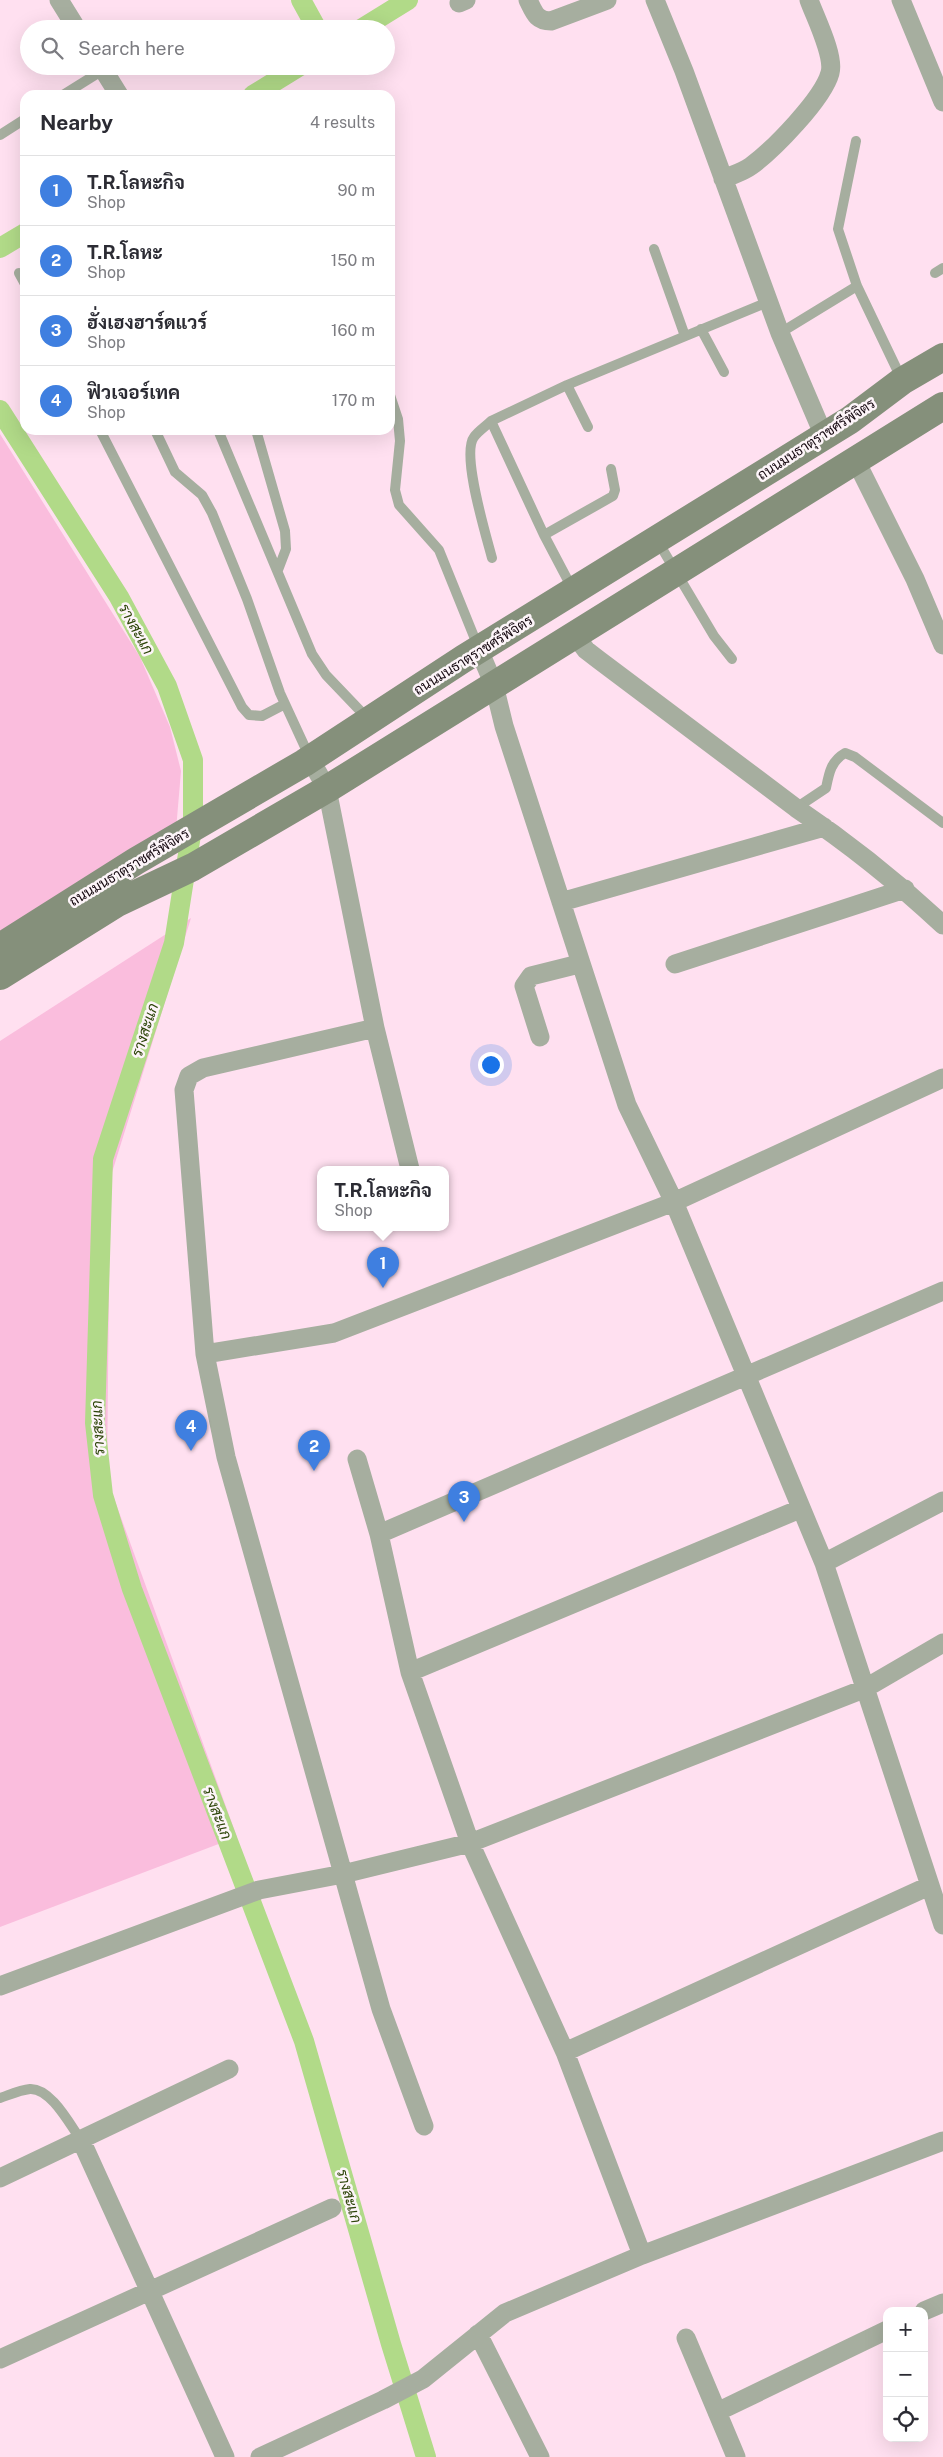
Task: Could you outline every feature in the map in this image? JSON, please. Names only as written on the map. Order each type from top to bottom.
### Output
[{"type":"street","points":[[59,0],[71,20]]},
{"type":"street","points":[[528,0],[536,16],[542,21],[551,21],[607,0]]},
{"type":"street","points":[[655,0],[684,71],[780,333],[824,436]]},
{"type":"street","points":[[723,179],[750,168],[790,130],[811,106],[830,73],[830,58],[809,0]]},
{"type":"street","points":[[901,0],[943,102]]},
{"type":"street","points":[[106,75],[116,90]]},
{"type":"street","name":"ถนนมนธาตุราชศรีพิจิตร","points":[[0,976],[119,892],[136,861],[370,722],[479,650],[824,436],[902,381],[943,357]]},
{"type":"street","name":"ถนนมนธาตุราชศรีพิจิตร","points":[[0,947],[119,892],[193,867],[327,789],[676,570],[943,406]]},
{"type":"street","points":[[856,460],[915,579],[943,645]]},
{"type":"street","points":[[574,634],[586,650],[905,889],[943,925]]},
{"type":"street","points":[[479,650],[494,685],[504,726],[627,1105],[674,1202],[748,1376],[800,1509],[824,1564],[943,1926]]},
{"type":"street","points":[[310,759],[327,789],[374,1028],[409,1166]]},
{"type":"street","points":[[203,822],[231,844]]},
{"type":"street","points":[[561,902],[824,827]]},
{"type":"street","points":[[675,964],[905,889]]},
{"type":"street","points":[[540,1037],[524,986],[531,976],[580,964]]},
{"type":"street","points":[[374,1028],[203,1068],[189,1076],[184,1090],[205,1354],[226,1457],[381,2009],[424,2126]]},
{"type":"street","points":[[205,1354],[334,1333],[674,1202],[943,1078]]},
{"type":"street","points":[[379,1534],[943,1291]]},
{"type":"street","points":[[357,1459],[379,1534],[410,1672],[470,1843],[565,2052],[642,2255]]},
{"type":"street","points":[[824,1564],[943,1501]]},
{"type":"street","points":[[410,1672],[800,1509]]},
{"type":"street","points":[[0,1986],[259,1890],[343,1874],[470,1843],[864,1689],[943,1643]]},
{"type":"street","points":[[565,2052],[929,1886]]},
{"type":"street","points":[[0,2178],[229,2069]]},
{"type":"street","points":[[81,2140],[225,2457]]},
{"type":"street","points":[[260,2457],[383,2400],[423,2379],[505,2314],[642,2255],[943,2141]]},
{"type":"street","points":[[0,2359],[332,2208]]},
{"type":"street","points":[[928,2309],[943,2303]]},
{"type":"street","points":[[717,2412],[883,2332]]},
{"type":"street","points":[[478,2334],[540,2457]]},
{"type":"street","points":[[686,2338],[736,2457]]},
{"type":"lane","points":[[70,90],[92,75]]},
{"type":"lane","points":[[0,135],[20,122]]},
{"type":"lane","points":[[856,141],[838,230],[857,286],[902,381]]},
{"type":"lane","points":[[654,249],[685,336]]},
{"type":"lane","points":[[780,333],[857,286]]},
{"type":"lane","points":[[492,558],[471,473],[470,451],[473,437],[491,421],[567,385],[768,302]]},
{"type":"lane","points":[[701,329],[724,372]]},
{"type":"lane","points":[[567,385],[588,428]]},
{"type":"lane","points":[[395,410],[398,419],[400,441],[395,490],[399,505],[439,550],[479,650]]},
{"type":"lane","points":[[491,421],[544,535],[574,591]]},
{"type":"lane","points":[[103,435],[242,707],[249,715],[262,716],[285,704]]},
{"type":"lane","points":[[158,435],[175,472],[202,495],[212,513],[285,704],[310,759]]},
{"type":"lane","points":[[220,435],[312,654],[326,675],[370,722]]},
{"type":"lane","points":[[257,435],[285,531],[286,549],[278,570]]},
{"type":"lane","points":[[544,535],[613,496],[615,490],[611,469]]},
{"type":"lane","points":[[657,540],[714,636],[732,659]]},
{"type":"lane","points":[[796,808],[826,788],[830,769],[837,758],[845,753],[855,756],[943,823]]},
{"type":"lane","points":[[0,2098],[30,2089],[42,2091],[52,2099],[81,2140]]},
{"type":"shaded area","points":[[0,434],[140,657],[170,727],[181,771],[176,830],[0,938]]},
{"type":"shaded area","points":[[191,918],[110,1179],[107,1479],[237,1837],[0,1927],[0,1041]]},
{"type":"waterway","points":[[301,0],[312,20]]},
{"type":"waterway","points":[[376,20],[408,0]]},
{"type":"waterway","points":[[261,90],[285,75]]},
{"type":"waterway","points":[[0,248],[20,236]]},
{"type":"waterway","name":"รางสะแก","points":[[0,410],[119,597],[167,686],[193,760],[193,822],[174,943],[103,1159],[95,1423],[103,1495],[132,1589],[304,2041],[391,2344],[426,2457]]},
{"type":"place","name":"T.R.โลหะกิจ","points":[[383,1288]]},
{"type":"place","name":"ฟิวเจอร์เทค","points":[[191,1451]]},
{"type":"place","name":"T.R.โลหะ","points":[[314,1471]]},
{"type":"place","name":"ฮั่งเฮงฮาร์ดแวร์","points":[[464,1522]]}]
